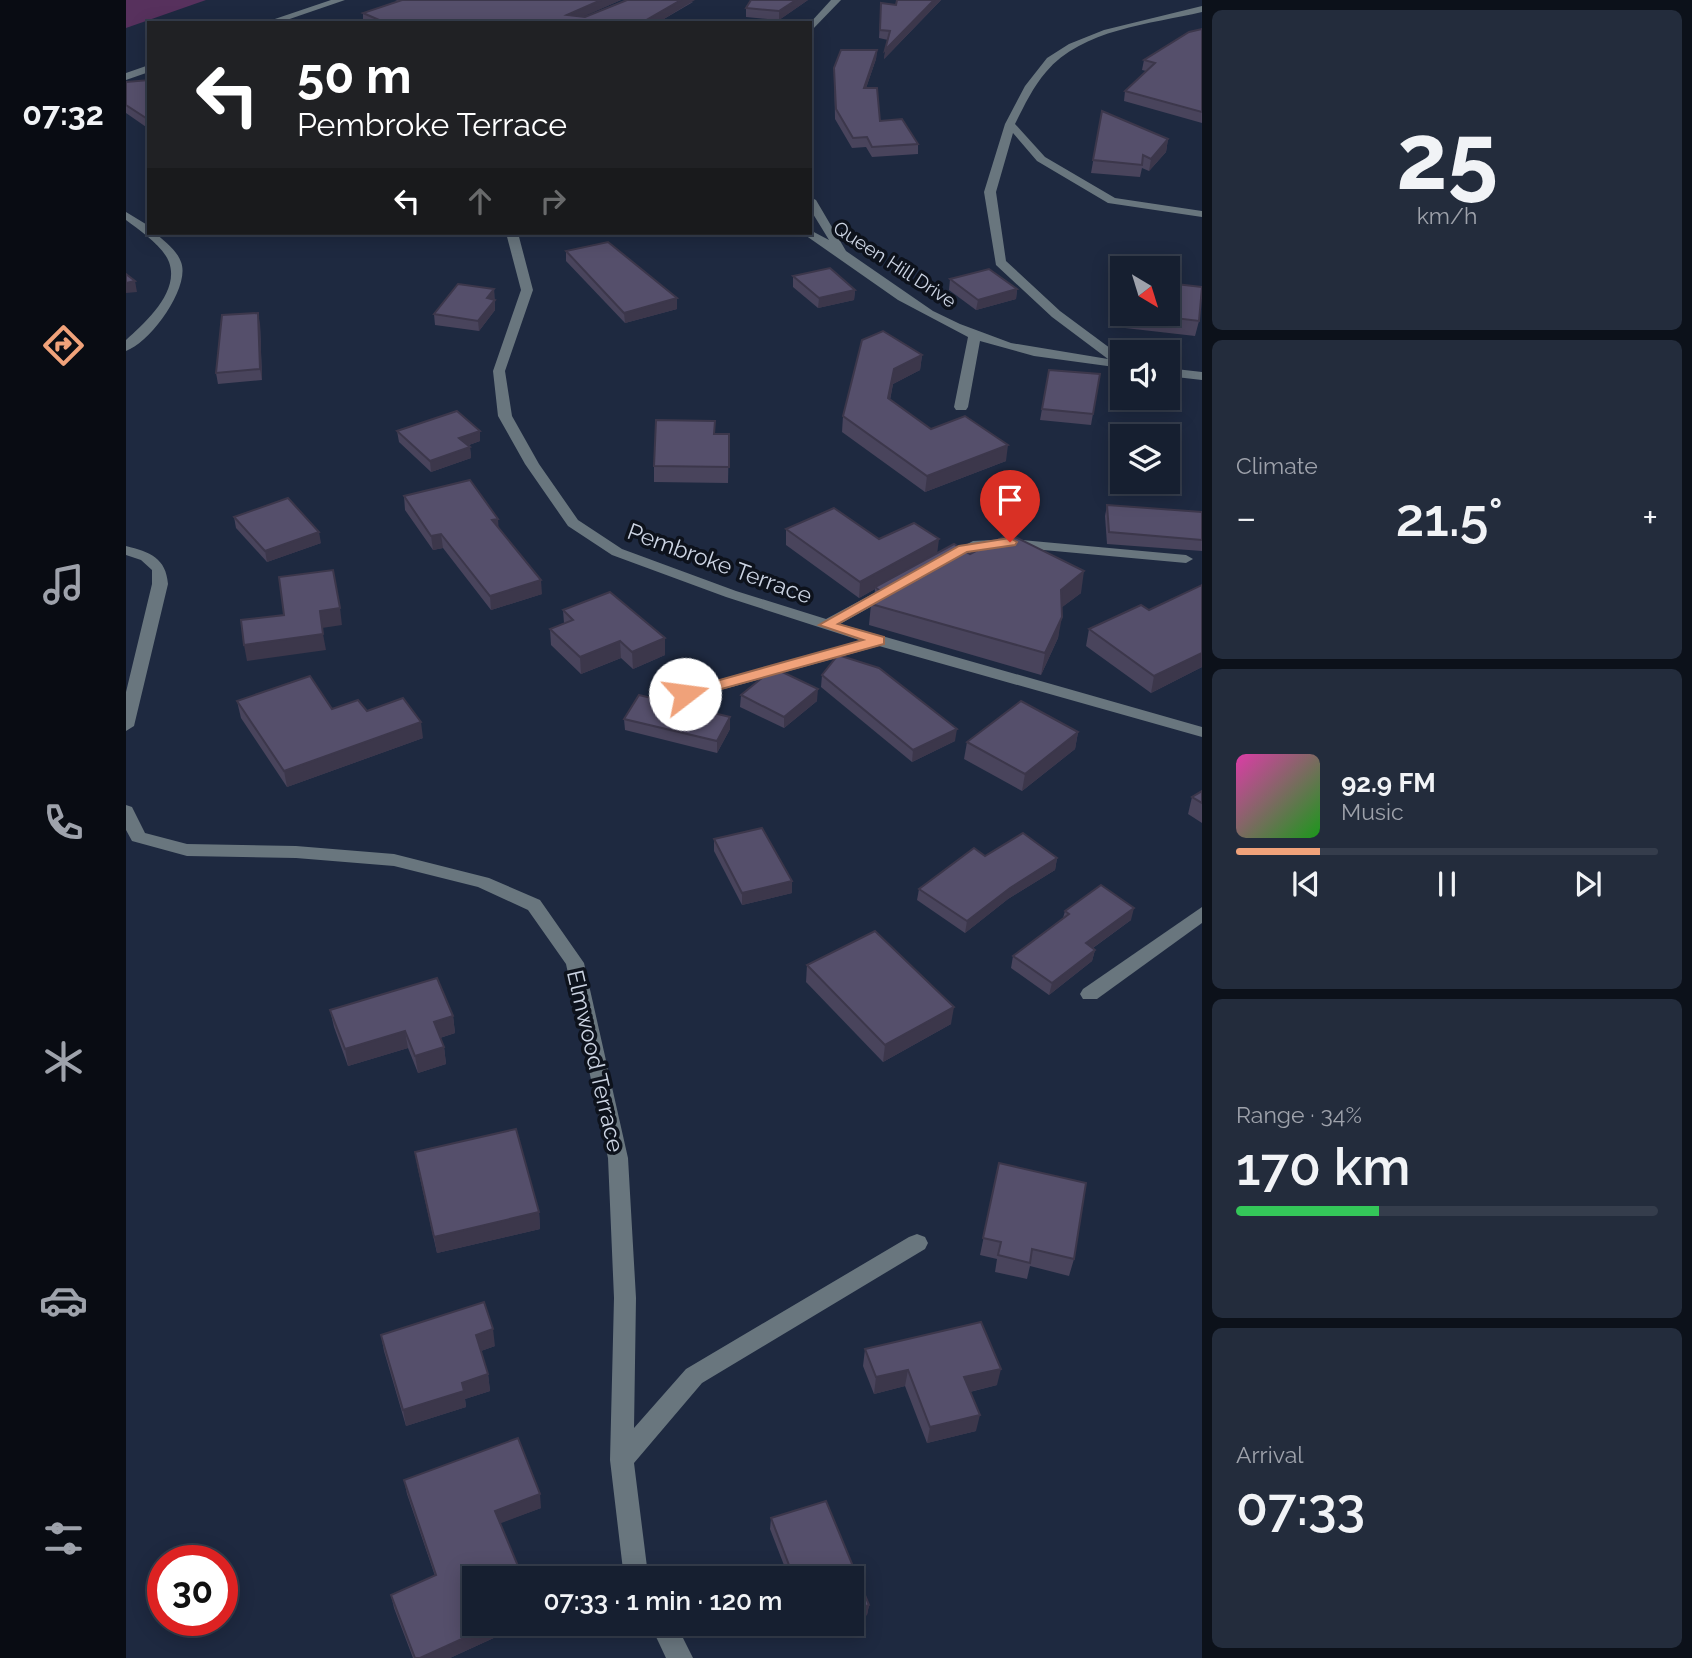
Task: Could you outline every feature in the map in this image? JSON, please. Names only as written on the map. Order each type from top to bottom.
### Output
[{"type":"street","points":[[274,21],[340,0]]},
{"type":"street","points":[[812,27],[836,0]]},
{"type":"street","points":[[1110,354],[1056,314],[1000,262],[990,192],[1010,124],[1034,78],[1059,53],[1106,33],[1202,9]]},
{"type":"street","points":[[126,77],[147,70]]},
{"type":"street","points":[[1010,124],[1041,159],[1112,201],[1202,214]]},
{"type":"street","points":[[812,203],[841,249]]},
{"type":"street","points":[[126,215],[147,231]]},
{"type":"street","name":"Queen Hill Drive","points":[[812,234],[841,249],[903,298],[974,337],[1051,357],[1110,362]]},
{"type":"street","points":[[126,347],[153,323],[172,291],[176,276],[175,262],[151,235]]},
{"type":"street","name":"Pembroke Terrace","points":[[513,235],[527,290],[499,371],[505,416],[532,464],[573,523],[617,552],[731,594],[826,625],[1198,728]]},
{"type":"street","points":[[961,407],[974,337]]},
{"type":"street","points":[[1180,373],[1202,376]]},
{"type":"street","points":[[930,568],[964,549],[1010,542],[1185,559]]},
{"type":"street","points":[[126,550],[146,557],[159,569],[160,584],[126,726]]},
{"type":"street","points":[[826,625],[906,580]]},
{"type":"street","points":[[661,701],[879,640]]},
{"type":"street","name":"Elmwood Terrace","points":[[126,811],[138,837],[187,850],[296,852],[394,860],[483,882],[534,905],[575,962],[618,1158],[625,1298],[622,1460],[635,1566]]},
{"type":"street","points":[[1090,994],[1202,914]]},
{"type":"street","points":[[622,1460],[694,1376],[917,1243]]},
{"type":"street","points":[[669,1636],[680,1658]]},
{"type":"shaded area","points":[[126,0],[206,0],[126,28]]},
{"type":"building","points":[[402,0],[601,0],[567,15],[585,17],[627,0],[681,0],[644,21],[381,21],[363,13]]},
{"type":"building","points":[[751,0],[796,0],[779,11],[746,8]]},
{"type":"building","points":[[897,0],[934,0],[885,50],[890,31],[880,30],[881,3],[896,5]]},
{"type":"building","points":[[1202,29],[1202,112],[1125,91],[1155,63],[1144,60],[1189,32]]},
{"type":"building","points":[[841,50],[877,50],[864,88],[877,88],[880,121],[902,119],[918,144],[872,147],[867,137],[853,138],[836,109],[834,68]]},
{"type":"building","points":[[147,80],[147,119],[126,105],[126,82]]},
{"type":"building","points":[[1102,111],[1168,139],[1151,159],[1143,155],[1142,165],[1093,160]]},
{"type":"building","points":[[608,242],[677,298],[624,313],[566,251]]},
{"type":"building","points":[[830,268],[855,290],[819,298],[793,276]]},
{"type":"building","points":[[989,269],[1017,289],[978,300],[950,279]]},
{"type":"building","points":[[126,274],[135,281],[126,283]]},
{"type":"building","points":[[458,284],[494,289],[487,298],[495,300],[478,321],[434,314]]},
{"type":"building","points":[[1180,284],[1202,287],[1199,321],[1180,319]]},
{"type":"building","points":[[258,313],[260,369],[216,373],[222,315]]},
{"type":"building","points":[[883,331],[922,355],[894,369],[888,398],[931,429],[965,416],[1008,445],[927,476],[843,416],[862,340]]},
{"type":"building","points":[[1049,370],[1100,374],[1093,414],[1042,409]]},
{"type":"building","points":[[457,411],[480,431],[459,438],[470,447],[430,461],[397,431]]},
{"type":"building","points":[[656,420],[715,421],[714,434],[729,434],[729,467],[654,466]]},
{"type":"building","points":[[470,480],[498,519],[492,520],[541,580],[490,596],[441,534],[431,536],[404,496]]},
{"type":"building","points":[[288,498],[319,532],[265,551],[234,517]]},
{"type":"building","points":[[1107,505],[1202,512],[1202,540],[1109,532]]},
{"type":"building","points":[[834,508],[879,539],[914,523],[939,539],[860,582],[786,529]]},
{"type":"building","points":[[1009,534],[1084,571],[1061,590],[1062,617],[1045,653],[871,604],[887,596],[875,587],[954,544],[970,554]]},
{"type":"building","points":[[333,570],[340,608],[320,611],[323,634],[244,645],[241,620],[284,615],[279,577]]},
{"type":"building","points":[[1202,585],[1202,653],[1154,676],[1089,629],[1141,605],[1149,610]]},
{"type":"building","points":[[610,592],[665,638],[632,652],[620,641],[580,657],[550,629],[573,620],[563,610]]},
{"type":"building","points":[[838,655],[879,668],[957,729],[913,750],[822,675]]},
{"type":"building","points":[[774,668],[818,689],[784,717],[741,695]]},
{"type":"building","points":[[310,676],[332,709],[358,700],[367,711],[403,698],[421,722],[284,771],[237,701]]},
{"type":"building","points":[[639,695],[730,717],[717,741],[624,719]]},
{"type":"building","points":[[1021,701],[1078,732],[1025,774],[967,742]]},
{"type":"building","points":[[1202,791],[1202,803],[1192,797]]},
{"type":"building","points":[[762,828],[792,881],[742,893],[714,839]]},
{"type":"building","points":[[1023,833],[1057,858],[1010,888],[967,921],[919,889],[974,848],[985,856]]},
{"type":"building","points":[[1101,885],[1134,908],[1086,943],[1095,950],[1052,983],[1013,956],[1069,914],[1065,911]]},
{"type":"building","points":[[875,931],[954,1007],[885,1045],[807,965]]},
{"type":"building","points":[[437,978],[453,1016],[434,1022],[444,1047],[415,1056],[405,1031],[345,1049],[330,1010]]},
{"type":"building","points":[[516,1129],[539,1212],[434,1237],[415,1152]]},
{"type":"building","points":[[999,1163],[1086,1183],[1074,1259],[1032,1249],[1030,1263],[998,1255],[1001,1242],[983,1238]]},
{"type":"building","points":[[484,1302],[493,1329],[476,1335],[488,1374],[462,1383],[464,1391],[403,1410],[381,1335]]},
{"type":"building","points":[[981,1322],[1001,1369],[964,1377],[980,1415],[930,1427],[908,1370],[876,1377],[865,1349]]},
{"type":"building","points":[[518,1438],[540,1494],[495,1511],[518,1566],[462,1566],[462,1636],[469,1636],[420,1658],[415,1658],[391,1595],[436,1575],[404,1480]]},
{"type":"building","points":[[826,1501],[853,1566],[789,1566],[771,1518]]},
{"type":"building","points":[[864,1593],[869,1605],[864,1607]]},
{"type":"route","points":[[685,694],[879,640],[826,625],[964,549],[978,544],[1010,542]]}]
